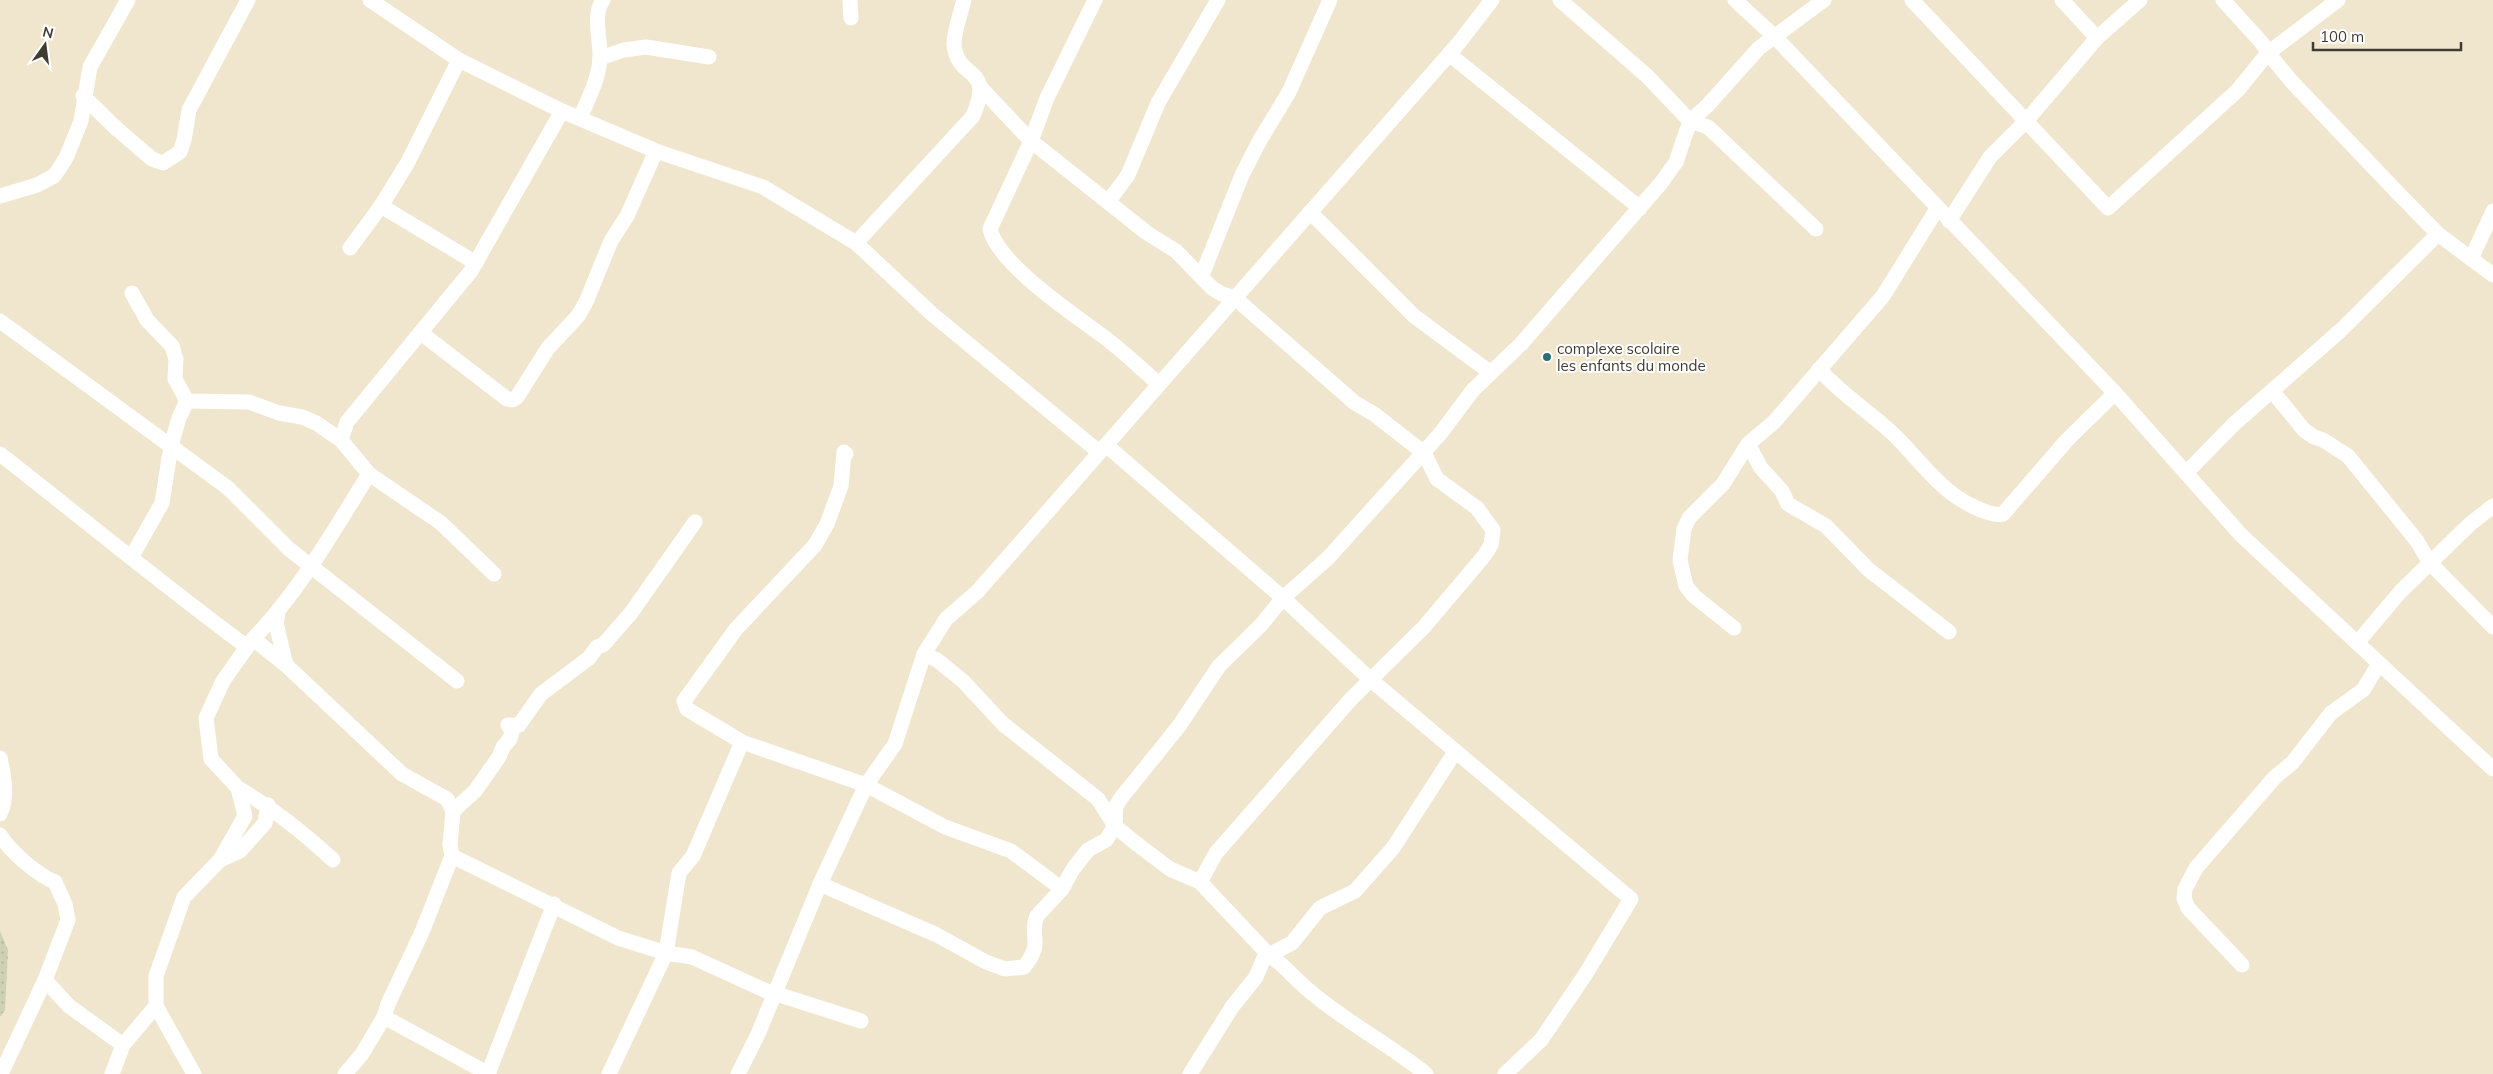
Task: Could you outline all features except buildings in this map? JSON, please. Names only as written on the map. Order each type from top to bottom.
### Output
[{"type":"street","points":[[0,196],[37,185],[54,176],[66,158],[80,121],[90,67],[128,0]]},
{"type":"street","points":[[84,96],[117,129],[152,159],[163,163],[180,152],[189,110],[248,0]]},
{"type":"street","points":[[370,0],[458,60],[562,111],[656,151],[763,187],[856,243],[932,314],[1103,448],[1283,598],[1371,680],[1631,899],[1585,975],[1541,1040],[1505,1074]]},
{"type":"street","points":[[580,118],[597,76],[600,58],[599,21],[601,4],[604,0]]},
{"type":"street","points":[[850,0],[851,18]]},
{"type":"street","points":[[856,243],[973,116],[981,98],[981,88],[978,79],[964,66],[954,44],[964,0]]},
{"type":"street","points":[[1095,0],[1046,98],[1031,141],[991,225],[991,236],[1026,276],[1066,312],[1100,334],[1159,384]]},
{"type":"street","points":[[1108,202],[1128,175],[1158,103],[1218,0]]},
{"type":"street","points":[[1202,275],[1242,175],[1260,140],[1289,92],[1330,0]]},
{"type":"street","points":[[738,1074],[758,1034],[820,884],[866,785],[895,744],[924,654],[946,619],[977,592],[1449,54],[1492,0]]},
{"type":"street","points":[[1560,0],[1647,76],[1690,120],[1708,127],[1816,229]]},
{"type":"street","points":[[1735,0],[1775,37],[1949,222],[2115,393],[2241,535],[2493,769]]},
{"type":"street","points":[[820,884],[937,935],[986,962],[1013,970],[1024,967],[1031,959],[1036,948],[1034,921],[1037,916],[1062,889],[1073,869],[1088,850],[1106,840],[1116,826],[1116,806],[1121,798],[1179,726],[1219,666],[1261,625],[1283,598],[1328,558],[1424,452],[1473,390],[1543,320],[1661,184],[1676,162],[1685,140],[1690,120],[1707,106],[1742,65],[1824,0]]},
{"type":"street","points":[[1912,0],[2108,208],[2237,90],[2268,53],[2338,0]]},
{"type":"street","points":[[2062,0],[2098,38]]},
{"type":"street","points":[[1949,222],[1990,157],[2026,120],[2098,38],[2140,0]]},
{"type":"street","points":[[2223,0],[2262,43],[2292,82],[2438,234],[2493,275]]},
{"type":"street","points":[[600,58],[624,50],[646,46],[709,57]]},
{"type":"street","points":[[1449,54],[1640,208]]},
{"type":"street","points":[[350,248],[381,206],[408,162],[458,60]]},
{"type":"street","points":[[981,88],[1031,141],[1147,233],[1176,250],[1202,275],[1212,288],[1222,294],[1235,298],[1355,403],[1374,414],[1424,452],[1437,479],[1484,514],[1493,530],[1493,537],[1484,556],[1429,620],[1315,739],[1216,853],[1200,882]]},
{"type":"street","points":[[341,440],[347,422],[476,263],[562,111]]},
{"type":"street","points":[[421,333],[507,399],[512,400],[548,348],[578,316],[586,302],[611,240],[628,216],[656,151]]},
{"type":"street","points":[[381,206],[476,263]]},
{"type":"street","points":[[1734,628],[1694,596],[1686,586],[1680,560],[1684,528],[1690,518],[1723,484],[1748,444],[1774,422],[1884,296],[1937,209]]},
{"type":"street","points":[[2471,259],[2493,211]]},
{"type":"street","points":[[1310,212],[1414,316],[1491,373]]},
{"type":"street","points":[[2186,473],[2234,424],[2273,392],[2340,331],[2438,234]]},
{"type":"street","points":[[132,293],[147,320],[172,346],[176,359],[175,379],[187,401]]},
{"type":"street","points":[[0,321],[228,488],[288,549],[457,680]]},
{"type":"street","points":[[1819,369],[1836,388],[1892,433],[1954,496],[1983,510],[2000,515],[2004,514],[2067,440],[2115,393]]},
{"type":"street","points":[[2273,392],[2304,430],[2348,456],[2417,541],[2430,563],[2493,627]]},
{"type":"street","points":[[187,401],[249,402],[279,413],[302,417],[316,423],[341,440],[369,474],[440,523],[494,574]]},
{"type":"street","points":[[132,556],[162,503],[171,446],[179,418],[187,401]]},
{"type":"street","points":[[1748,444],[1761,468],[1782,491],[1788,504],[1826,526],[1869,570],[1949,632]]},
{"type":"street","points":[[846,454],[844,452],[841,486],[834,508],[815,545],[736,629],[684,701],[687,709],[742,742],[866,785],[945,827],[1011,851],[1062,889]]},
{"type":"street","points":[[0,454],[132,556],[187,604],[286,665],[402,774],[447,799],[453,811],[450,845],[452,856],[422,932],[384,1017],[362,1054],[345,1074]]},
{"type":"street","points":[[333,860],[295,825],[268,805],[238,788],[211,759],[206,718],[223,681],[250,643],[278,613],[312,567],[369,474]]},
{"type":"street","points":[[2357,643],[2401,591],[2470,524],[2493,506]]},
{"type":"street","points":[[453,811],[475,791],[499,757],[503,747],[510,739],[512,731],[508,725],[519,725],[541,694],[589,658],[597,647],[603,645],[631,613],[695,522]]},
{"type":"street","points":[[278,613],[276,623],[286,665]]},
{"type":"street","points":[[924,654],[937,660],[957,676],[1004,724],[1098,799],[1116,826],[1170,869],[1200,882],[1269,955],[1288,969],[1306,988],[1399,1052],[1426,1074]]},
{"type":"street","points":[[2242,965],[2188,908],[2184,898],[2190,876],[2275,777],[2292,762],[2331,713],[2363,690],[2378,664]]},
{"type":"street","points":[[609,1074],[666,953],[679,873],[693,856],[742,742]]},
{"type":"street","points":[[1190,1074],[1232,1007],[1256,978],[1263,960],[1292,943],[1320,908],[1355,891],[1393,848],[1455,752]]},
{"type":"street","points":[[0,758],[4,780],[3,807],[0,814]]},
{"type":"street","points":[[194,1074],[156,1006],[156,976],[184,897],[220,860],[245,816],[238,788]]},
{"type":"street","points":[[220,860],[240,851],[265,823],[268,805]]},
{"type":"street","points":[[0,835],[8,846],[44,878],[55,882],[65,904],[68,920],[45,980],[1,1074]]},
{"type":"street","points":[[452,856],[554,904],[618,938],[666,953],[692,957],[774,993],[861,1021]]},
{"type":"street","points":[[384,1017],[488,1074],[554,904]]},
{"type":"street","points":[[45,980],[69,1006],[123,1044]]},
{"type":"street","points":[[112,1074],[123,1044],[156,1006]]},
{"type":"green space","points":[[0,931],[8,950],[5,1010],[0,1017]]},
{"type":"place","name":"complexe scolaire les enfants du monde","points":[[1547,357]]}]
